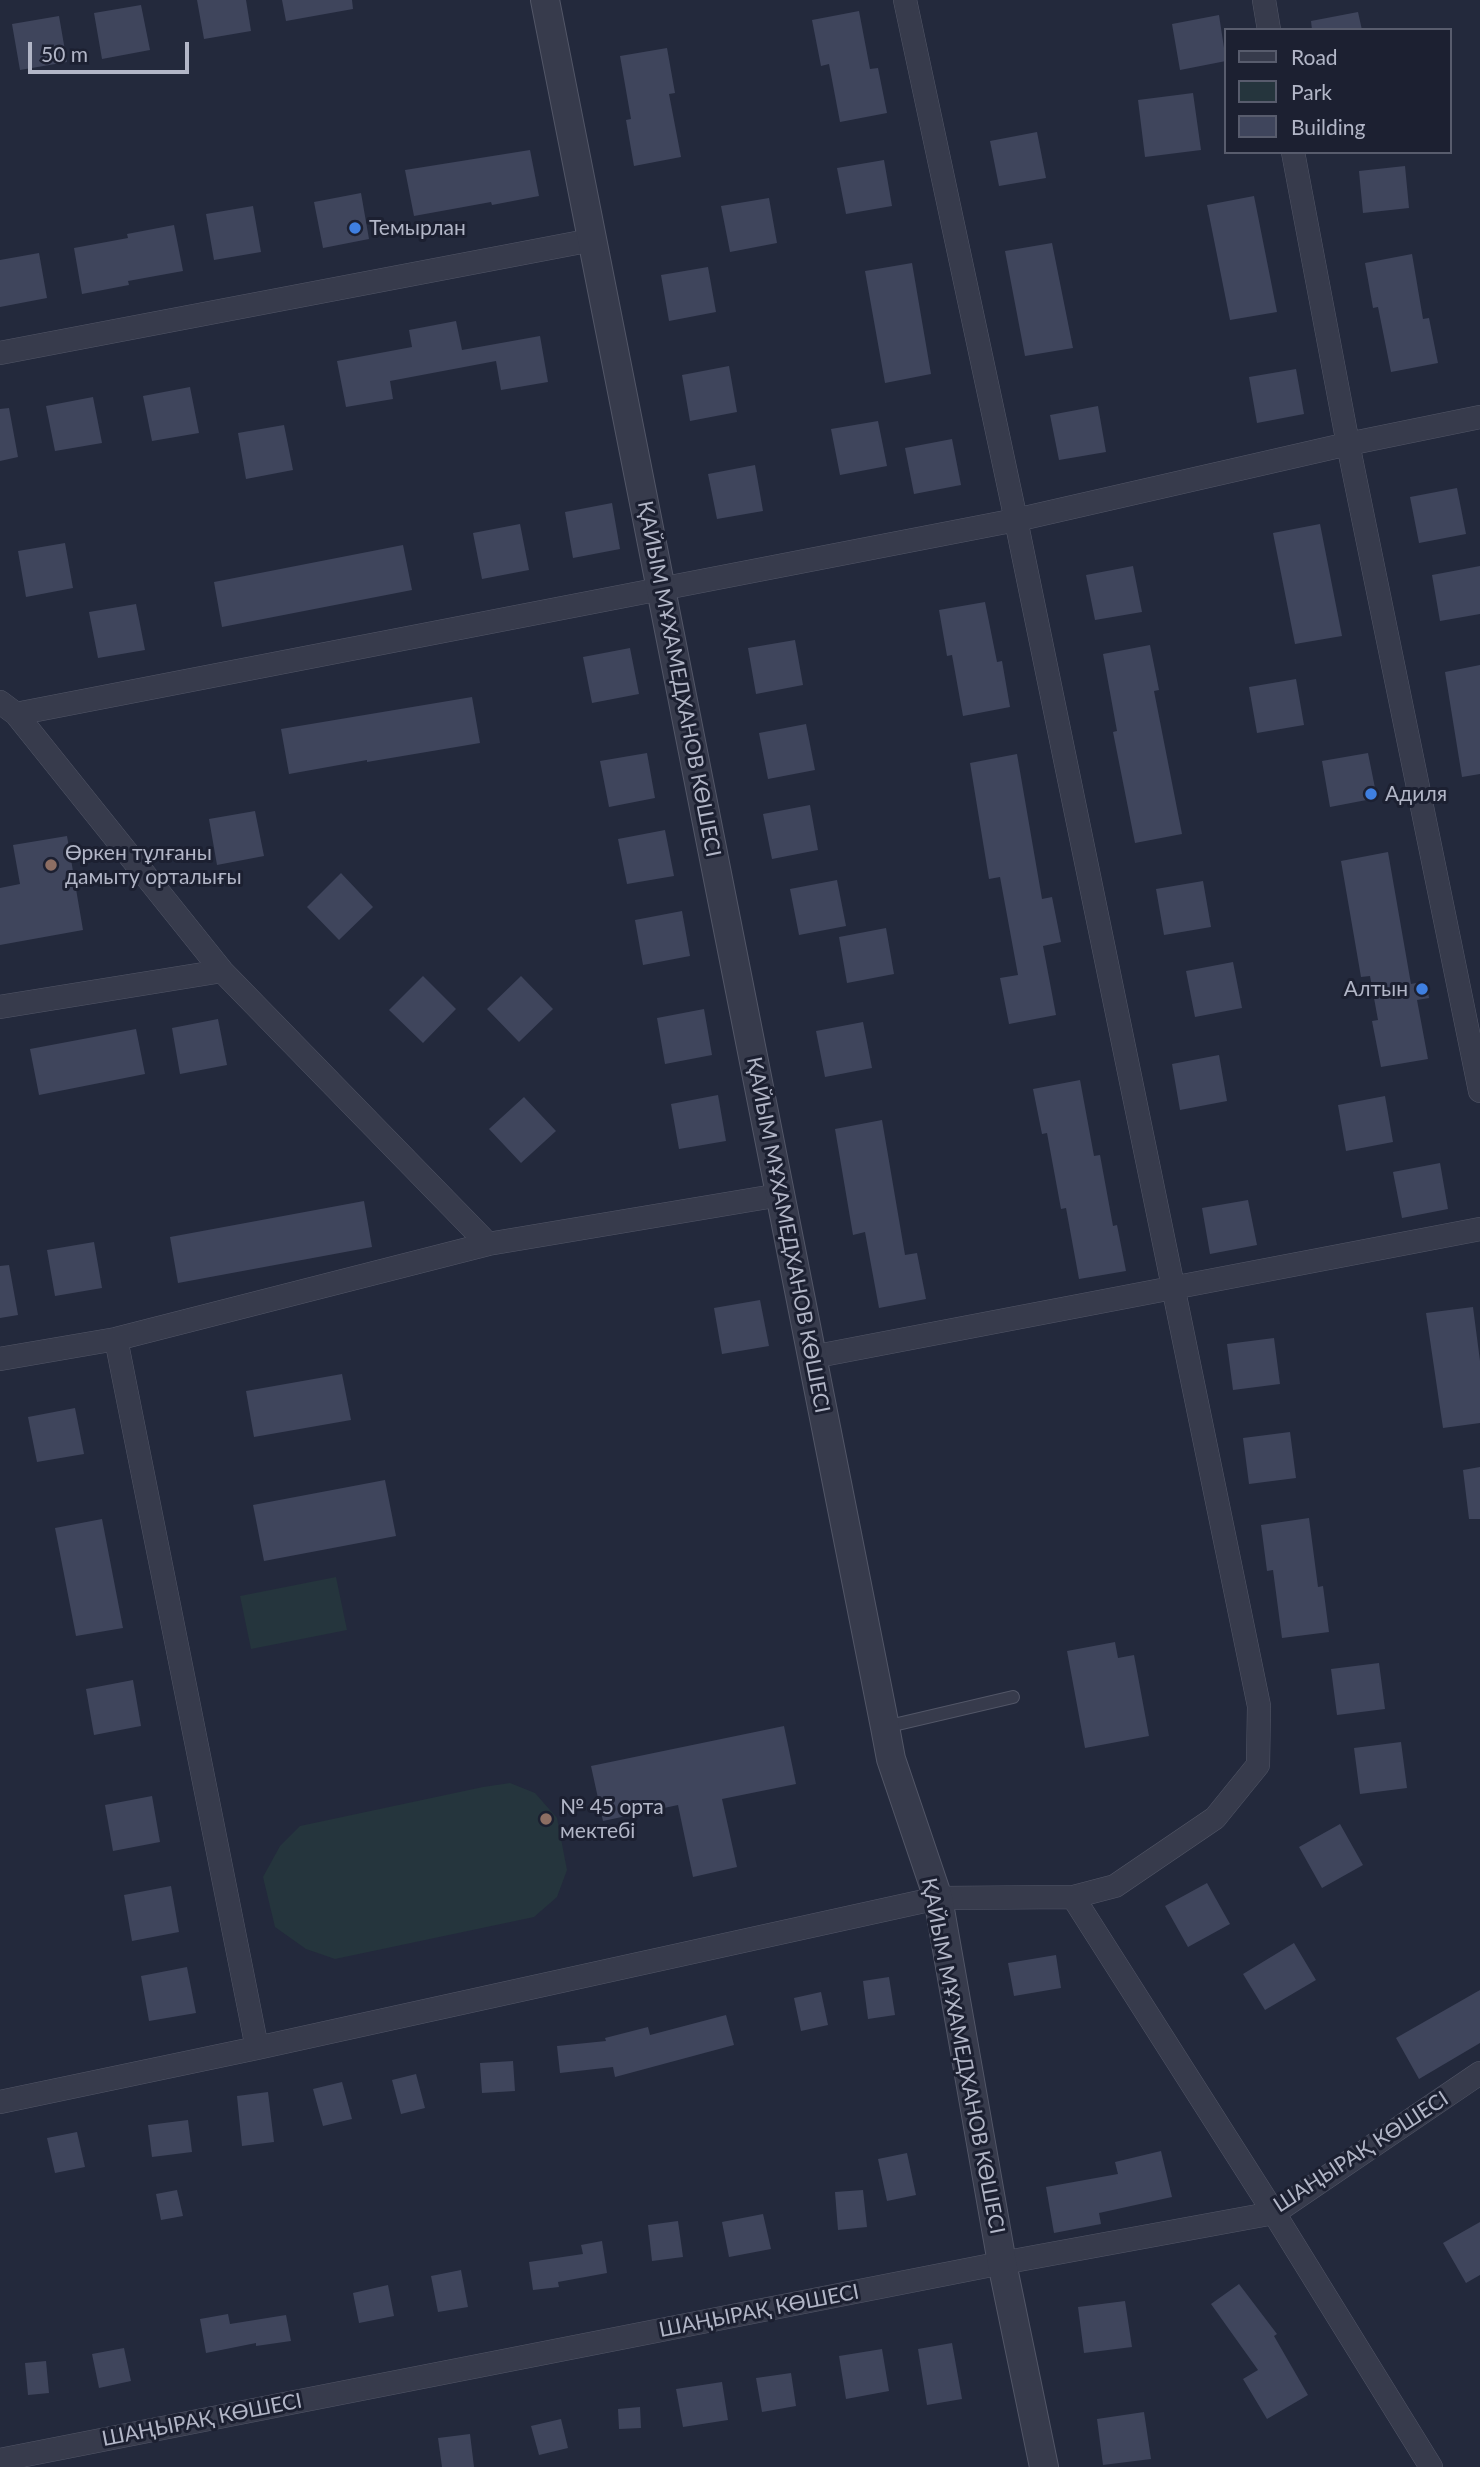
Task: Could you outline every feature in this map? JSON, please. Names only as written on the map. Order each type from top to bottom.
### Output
[{"type":"street","name":"ҚАЙЫМ МҰХАМЕДХАНОВ КӨШЕСІ","points":[[545,0],[891,1759],[938,1898],[1002,2263],[1044,2467]]},
{"type":"street","points":[[0,2102],[938,1898],[1073,1897],[1115,1886],[1215,1818],[1258,1765],[1259,1706],[1016,520],[905,0]]},
{"type":"street","points":[[1264,0],[1269,28]]},
{"type":"street","points":[[1293,154],[1348,444],[1480,1091]]},
{"type":"street","points":[[0,353],[592,240]]},
{"type":"street","points":[[488,1244],[222,971],[8,708],[1016,520],[1348,444],[1480,417]]},
{"type":"street","points":[[0,1007],[222,971]]},
{"type":"street","points":[[0,1359],[116,1339],[488,1244],[780,1195]]},
{"type":"street","points":[[812,1357],[1480,1229]]},
{"type":"street","points":[[116,1339],[257,2048]]},
{"type":"street","points":[[1073,1897],[1274,2213],[1431,2467]]},
{"type":"street","name":"ШАҢЫРАҚ КӨШЕСІ","points":[[0,2460],[1002,2263],[1274,2213],[1480,2073]]},
{"type":"lane","points":[[885,1727],[1013,1697]]},
{"type":"green space","points":[[336,1577],[347,1630],[251,1649],[240,1596]]},
{"type":"green space","points":[[510,1783],[535,1793],[557,1818],[567,1870],[557,1897],[534,1917],[335,1959],[306,1949],[275,1927],[263,1877],[280,1846],[300,1826]]},
{"type":"building","points":[[197,0],[246,0],[251,31],[204,39]]},
{"type":"building","points":[[282,0],[352,0],[353,9],[286,21]]},
{"type":"building","points":[[141,5],[150,50],[102,59],[94,13]]},
{"type":"building","points":[[859,11],[870,69],[878,68],[887,113],[840,122],[829,64],[821,66],[812,20]]},
{"type":"building","points":[[1358,12],[1362,28],[1312,28],[1311,21]]},
{"type":"building","points":[[1219,15],[1224,61],[1180,70],[1172,24]]},
{"type":"building","points":[[59,16],[67,62],[20,70],[12,24]]},
{"type":"building","points":[[667,48],[675,93],[669,94],[681,157],[634,166],[626,120],[631,119],[620,56]]},
{"type":"building","points":[[1193,93],[1201,150],[1145,157],[1138,100]]},
{"type":"building","points":[[1037,132],[1046,178],[999,186],[990,141]]},
{"type":"building","points":[[530,150],[539,196],[414,216],[405,170]]},
{"type":"building","points":[[884,160],[892,206],[846,214],[837,168]]},
{"type":"building","points":[[1405,166],[1409,208],[1363,213],[1359,171]]},
{"type":"building","points":[[361,193],[369,239],[323,248],[314,202]]},
{"type":"building","points":[[1254,196],[1277,312],[1230,320],[1207,205]]},
{"type":"building","points":[[769,198],[777,243],[730,252],[721,206]]},
{"type":"building","points":[[253,206],[261,252],[214,260],[206,214]]},
{"type":"building","points":[[174,225],[183,271],[128,281],[129,285],[82,294],[74,248],[128,238],[127,234]]},
{"type":"building","points":[[1052,243],[1073,348],[1025,356],[1005,251]]},
{"type":"building","points":[[39,253],[47,298],[0,307],[0,260]]},
{"type":"building","points":[[1412,254],[1423,319],[1429,318],[1438,363],[1391,372],[1378,307],[1373,308],[1365,263]]},
{"type":"building","points":[[912,263],[931,374],[885,383],[865,271]]},
{"type":"building","points":[[708,267],[716,312],[669,321],[661,275]]},
{"type":"building","points":[[456,321],[462,350],[540,336],[548,382],[501,390],[496,361],[390,381],[393,399],[346,407],[337,361],[412,347],[409,330]]},
{"type":"building","points":[[729,366],[737,412],[690,421],[682,375]]},
{"type":"building","points":[[1296,369],[1304,414],[1257,423],[1249,377]]},
{"type":"building","points":[[190,387],[199,433],[152,441],[143,396]]},
{"type":"building","points":[[93,397],[102,443],[55,451],[46,406]]},
{"type":"building","points":[[1098,406],[1106,452],[1059,460],[1050,415]]},
{"type":"building","points":[[9,408],[18,457],[0,461],[0,409]]},
{"type":"building","points":[[878,421],[887,466],[840,475],[831,429]]},
{"type":"building","points":[[284,425],[293,470],[246,479],[238,433]]},
{"type":"building","points":[[952,439],[961,485],[914,494],[905,448]]},
{"type":"building","points":[[755,465],[763,511],[717,519],[708,474]]},
{"type":"building","points":[[1457,488],[1466,534],[1419,543],[1410,497]]},
{"type":"building","points":[[612,503],[620,549],[573,558],[565,512]]},
{"type":"building","points":[[520,524],[529,570],[482,579],[473,533]]},
{"type":"building","points":[[1320,524],[1342,636],[1295,644],[1273,533]]},
{"type":"building","points":[[65,543],[73,588],[26,597],[18,551]]},
{"type":"building","points":[[403,545],[412,590],[222,627],[214,582]]},
{"type":"building","points":[[1133,566],[1142,612],[1095,620],[1086,575]]},
{"type":"building","points":[[1480,566],[1480,614],[1440,621],[1432,575]]},
{"type":"building","points":[[985,602],[997,662],[1002,661],[1010,707],[963,716],[952,655],[947,656],[939,610]]},
{"type":"building","points":[[136,604],[145,650],[98,658],[89,612]]},
{"type":"building","points":[[795,640],[803,685],[756,694],[748,648]]},
{"type":"building","points":[[1150,645],[1159,690],[1154,691],[1182,834],[1135,843],[1113,732],[1117,731],[1103,654]]},
{"type":"building","points":[[630,648],[639,694],[592,703],[583,657]]},
{"type":"building","points":[[1480,665],[1480,774],[1462,777],[1445,672]]},
{"type":"building","points":[[1296,679],[1304,725],[1257,733],[1249,687]]},
{"type":"building","points":[[472,697],[480,743],[289,774],[281,729]]},
{"type":"building","points":[[806,724],[815,770],[768,779],[759,733]]},
{"type":"building","points":[[647,753],[655,798],[609,807],[600,761]]},
{"type":"building","points":[[1368,753],[1377,798],[1330,807],[1322,761]]},
{"type":"building","points":[[1017,754],[1042,899],[1052,897],[1061,942],[1043,946],[1056,1015],[1009,1024],[1000,978],[1018,975],[1000,877],[989,879],[970,763]]},
{"type":"building","points":[[810,805],[818,850],[772,859],[763,814]]},
{"type":"building","points":[[255,811],[264,856],[217,865],[209,819]]},
{"type":"building","points":[[665,830],[674,876],[627,884],[618,839]]},
{"type":"building","points":[[67,836],[83,930],[0,945],[0,888],[20,884],[13,845]]},
{"type":"building","points":[[1388,852],[1411,984],[1426,981],[1429,998],[1417,1000],[1428,1059],[1381,1067],[1372,1021],[1378,1020],[1370,976],[1361,977],[1341,861]]},
{"type":"building","points":[[341,873],[373,907],[339,940],[307,907]]},
{"type":"building","points":[[837,880],[846,926],[799,935],[790,889]]},
{"type":"building","points":[[1203,881],[1211,927],[1164,935],[1156,889]]},
{"type":"building","points":[[682,911],[690,956],[643,965],[635,920]]},
{"type":"building","points":[[886,928],[894,974],[847,983],[839,937]]},
{"type":"building","points":[[1233,962],[1242,1008],[1195,1017],[1186,971]]},
{"type":"building","points":[[423,976],[456,1009],[423,1043],[389,1010]]},
{"type":"building","points":[[521,976],[553,1009],[519,1042],[487,1009]]},
{"type":"building","points":[[704,1009],[712,1055],[665,1064],[657,1018]]},
{"type":"building","points":[[218,1019],[227,1065],[180,1074],[172,1028]]},
{"type":"building","points":[[863,1022],[872,1068],[825,1077],[816,1031]]},
{"type":"building","points":[[136,1029],[145,1074],[39,1095],[30,1049]]},
{"type":"building","points":[[1219,1055],[1227,1101],[1180,1110],[1172,1064]]},
{"type":"building","points":[[1080,1080],[1094,1156],[1100,1155],[1113,1226],[1117,1225],[1126,1271],[1079,1279],[1066,1208],[1061,1209],[1047,1133],[1042,1134],[1033,1089]]},
{"type":"building","points":[[718,1095],[726,1141],[679,1149],[671,1104]]},
{"type":"building","points":[[1385,1096],[1393,1142],[1346,1151],[1338,1105]]},
{"type":"building","points":[[524,1097],[556,1131],[521,1163],[489,1129]]},
{"type":"building","points":[[882,1120],[905,1255],[917,1253],[926,1299],[879,1308],[865,1232],[853,1235],[835,1129]]},
{"type":"building","points":[[1440,1163],[1448,1209],[1402,1218],[1393,1172]]},
{"type":"building","points":[[1248,1200],[1257,1245],[1210,1254],[1202,1208]]},
{"type":"building","points":[[364,1201],[372,1247],[178,1283],[170,1237]]},
{"type":"building","points":[[94,1242],[102,1288],[55,1296],[47,1250]]},
{"type":"building","points":[[9,1265],[18,1315],[0,1318],[0,1266]]},
{"type":"building","points":[[760,1300],[769,1346],[722,1354],[714,1308]]},
{"type":"building","points":[[1473,1307],[1480,1361],[1480,1423],[1443,1428],[1426,1313]]},
{"type":"building","points":[[1274,1338],[1280,1384],[1233,1390],[1227,1344]]},
{"type":"building","points":[[342,1374],[351,1420],[254,1437],[246,1391]]},
{"type":"building","points":[[75,1408],[84,1454],[37,1462],[28,1417]]},
{"type":"building","points":[[1290,1432],[1296,1478],[1249,1484],[1243,1438]]},
{"type":"building","points":[[1480,1467],[1480,1519],[1469,1519],[1463,1470]]},
{"type":"building","points":[[385,1480],[396,1536],[264,1561],[253,1505]]},
{"type":"building","points":[[1309,1518],[1318,1587],[1323,1586],[1329,1632],[1282,1638],[1273,1570],[1267,1571],[1261,1525]]},
{"type":"building","points":[[102,1519],[123,1628],[76,1636],[55,1528]]},
{"type":"building","points":[[1115,1642],[1118,1658],[1134,1655],[1149,1736],[1085,1748],[1067,1651]]},
{"type":"building","points":[[1379,1663],[1385,1709],[1337,1715],[1331,1669]]},
{"type":"building","points":[[133,1680],[141,1726],[94,1735],[86,1689]]},
{"type":"building","points":[[784,1726],[796,1784],[722,1799],[737,1867],[693,1877],[678,1805],[603,1821],[591,1766]]},
{"type":"building","points":[[1401,1742],[1407,1788],[1360,1794],[1354,1748]]},
{"type":"building","points":[[152,1796],[160,1842],[113,1851],[105,1805]]},
{"type":"building","points":[[1340,1824],[1363,1865],[1322,1888],[1299,1847]]},
{"type":"building","points":[[1207,1883],[1230,1924],[1188,1947],[1165,1906]]},
{"type":"building","points":[[171,1886],[179,1932],[132,1941],[124,1895]]},
{"type":"building","points":[[1294,1943],[1316,1980],[1265,2010],[1243,1974]]},
{"type":"building","points":[[1056,1955],[1061,1988],[1014,1996],[1008,1963]]},
{"type":"building","points":[[187,1967],[196,2013],[149,2021],[141,1976]]},
{"type":"building","points":[[889,1977],[895,2015],[868,2019],[863,1981]]},
{"type":"building","points":[[1480,1990],[1480,2043],[1419,2079],[1396,2038]]},
{"type":"building","points":[[821,1992],[828,2025],[801,2031],[794,1998]]},
{"type":"building","points":[[726,2015],[734,2045],[615,2077],[613,2067],[560,2073],[557,2046],[606,2041],[605,2038],[648,2027],[650,2035]]},
{"type":"building","points":[[513,2061],[515,2091],[482,2093],[480,2063]]},
{"type":"building","points":[[416,2074],[425,2108],[401,2114],[392,2080]]},
{"type":"building","points":[[342,2082],[352,2119],[323,2126],[313,2089]]},
{"type":"building","points":[[268,2092],[274,2142],[242,2146],[237,2096]]},
{"type":"building","points":[[188,2120],[192,2152],[152,2157],[148,2125]]},
{"type":"building","points":[[77,2132],[85,2167],[55,2173],[47,2138]]},
{"type":"building","points":[[1161,2151],[1172,2197],[1099,2213],[1101,2224],[1054,2233],[1046,2187],[1118,2174],[1115,2162]]},
{"type":"building","points":[[907,2153],[916,2195],[887,2201],[878,2159]]},
{"type":"building","points":[[177,2190],[183,2216],[161,2220],[156,2194]]},
{"type":"building","points":[[863,2190],[867,2227],[838,2230],[835,2192]]},
{"type":"building","points":[[763,2214],[771,2249],[729,2257],[722,2222]]},
{"type":"building","points":[[678,2221],[683,2257],[652,2261],[648,2225]]},
{"type":"building","points":[[1480,2222],[1480,2275],[1466,2283],[1443,2243]]},
{"type":"building","points":[[602,2241],[607,2273],[558,2282],[559,2287],[533,2290],[529,2262],[583,2254],[581,2245]]},
{"type":"building","points":[[461,2270],[468,2307],[438,2312],[431,2276]]},
{"type":"building","points":[[1239,2284],[1277,2334],[1274,2336],[1308,2395],[1267,2419],[1243,2379],[1258,2370],[1211,2304]]},
{"type":"building","points":[[388,2285],[394,2316],[359,2323],[353,2293]]},
{"type":"building","points":[[1125,2301],[1132,2347],[1084,2353],[1078,2307]]},
{"type":"building","points":[[228,2314],[230,2324],[286,2315],[291,2341],[256,2346],[256,2343],[206,2353],[200,2319]]},
{"type":"building","points":[[952,2343],[962,2399],[927,2405],[918,2349]]},
{"type":"building","points":[[124,2348],[131,2381],[99,2388],[92,2354]]},
{"type":"building","points":[[882,2349],[889,2391],[846,2399],[839,2356]]},
{"type":"building","points":[[46,2361],[49,2393],[28,2395],[25,2363]]},
{"type":"building","points":[[791,2373],[796,2406],[762,2412],[756,2378]]},
{"type":"building","points":[[722,2382],[728,2420],[683,2427],[676,2389]]},
{"type":"building","points":[[640,2407],[641,2428],[619,2429],[618,2409]]},
{"type":"building","points":[[1144,2412],[1151,2459],[1103,2465],[1097,2419]]},
{"type":"building","points":[[561,2419],[568,2448],[539,2455],[531,2426]]},
{"type":"building","points":[[470,2434],[474,2467],[442,2467],[438,2438]]},
{"type":"place","name":"Темырлан","points":[[355,228]]},
{"type":"place","name":"Адиля","points":[[1371,794]]},
{"type":"place","name":"Өркен тұлғаны дамыту орталығы","points":[[51,865]]},
{"type":"place","name":"Алтын","points":[[1422,989]]},
{"type":"place","name":"№ 45 орта мектебі","points":[[546,1819]]}]
